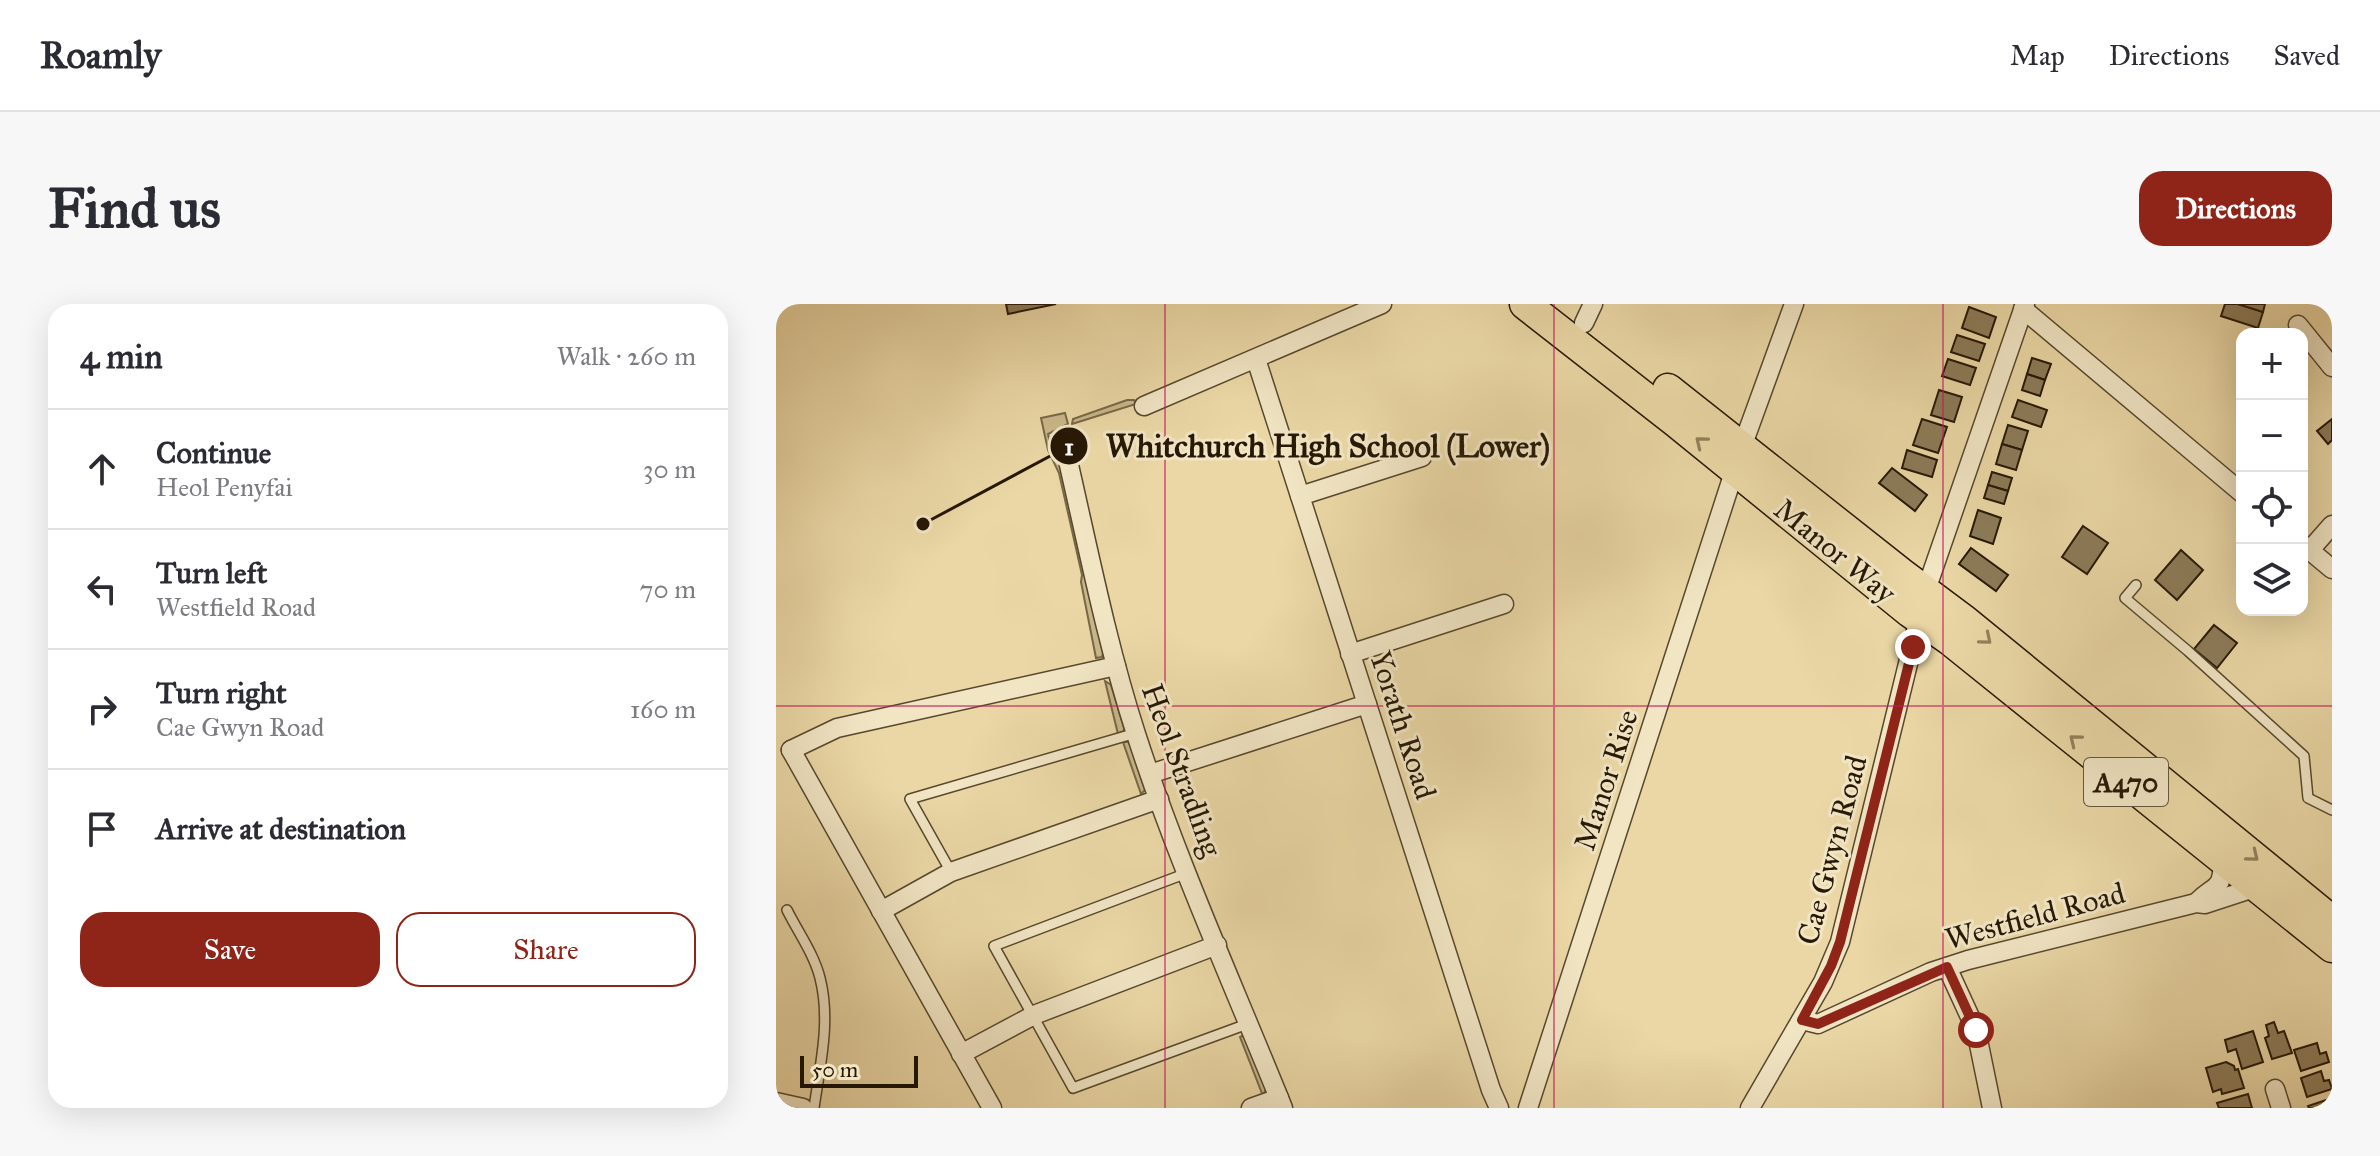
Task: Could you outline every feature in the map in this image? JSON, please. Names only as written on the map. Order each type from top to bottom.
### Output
[{"type":"highway","name":"Manor Way","points":[[1525,304],[1738,458],[2332,921]]},
{"type":"highway","name":"Manor Way","points":[[1559,304],[1588,313],[1738,458]]},
{"type":"highway","name":"Manor Way","points":[[1922,604],[1942,634],[2332,947]]},
{"type":"street","points":[[1144,406],[1382,304]]},
{"type":"street","name":"Manor Rise","points":[[1528,1108],[1738,458],[1794,304]]},
{"type":"street","points":[[2024,307],[2236,488]]},
{"type":"street","name":"Cae Gwyn Road","points":[[1750,1108],[1802,1020],[1831,966],[1840,942],[1922,604],[2024,307]]},
{"type":"street","points":[[2298,325],[2332,367]]},
{"type":"street","name":"Yorath Road","points":[[1256,359],[1499,1108]]},
{"type":"street","name":"Heol Stradling","points":[[1063,439],[1116,666],[1136,733],[1159,799],[1281,1103]]},
{"type":"street","points":[[1300,496],[1422,457]]},
{"type":"street","points":[[2308,545],[2332,525]]},
{"type":"street","points":[[2308,549],[2332,569]]},
{"type":"street","points":[[1350,654],[1504,604]]},
{"type":"street","points":[[992,1108],[881,911],[783,748],[837,728],[1116,666]]},
{"type":"street","points":[[1150,774],[1367,704]]},
{"type":"street","points":[[881,911],[951,872],[1159,799]]},
{"type":"street","points":[[2196,903],[2216,888],[2222,875],[2223,860]]},
{"type":"street","name":"Westfield Road","points":[[1802,1020],[1818,1024],[1947,967],[2196,903],[2205,904],[2257,887]]},
{"type":"street","points":[[961,1054],[1034,1015],[1217,945]]},
{"type":"street","points":[[1947,967],[1976,1030],[1992,1108]]},
{"type":"street","points":[[2275,1089],[2281,1108]]},
{"type":"street","points":[[776,1102],[803,1108]]},
{"type":"street","points":[[1251,1108],[1281,1103]]},
{"type":"lane","points":[[2136,585],[2125,598],[2304,756],[2308,798],[2332,810]]},
{"type":"lane","points":[[951,872],[910,799],[1136,733]]},
{"type":"lane","points":[[1188,873],[994,946],[1073,1088],[1250,1023]]},
{"type":"lane","points":[[787,910],[817,968],[825,1008],[826,1024],[814,1108]]},
{"type":"shaded area","points":[[1134,400],[1136,404],[1072,424],[1073,419]]},
{"type":"shaded area","points":[[1065,413],[1068,424],[1048,434],[1052,452],[1058,452],[1103,653],[1102,657],[1096,658],[1082,575],[1059,473],[1048,450],[1041,418]]},
{"type":"shaded area","points":[[1105,681],[1111,685],[1124,728],[1118,734]]},
{"type":"shaded area","points":[[1123,742],[1129,742],[1145,790],[1141,794]]},
{"type":"shaded area","points":[[1246,1034],[1267,1087],[1263,1096],[1240,1037]]},
{"type":"building","points":[[1006,304],[1056,304],[1008,314]]},
{"type":"building","points":[[2225,304],[2238,304],[2263,312],[2258,328],[2221,316]]},
{"type":"building","points":[[2238,304],[2265,304],[2263,312]]},
{"type":"building","points":[[1969,307],[1996,317],[1989,338],[1962,328]]},
{"type":"building","points":[[1957,335],[1985,344],[1979,361],[1951,352]]},
{"type":"building","points":[[2032,358],[2051,364],[2045,380],[2027,374]]},
{"type":"building","points":[[1948,359],[1976,368],[1970,385],[1942,376]]},
{"type":"building","points":[[2027,374],[2045,380],[2040,396],[2022,390]]},
{"type":"building","points":[[1939,390],[1962,397],[1954,422],[1931,415]]},
{"type":"building","points":[[2018,400],[2047,410],[2041,427],[2012,417]]},
{"type":"building","points":[[1922,419],[1947,427],[1938,453],[1913,445]]},
{"type":"building","points":[[2332,419],[2332,440],[2328,444],[2317,431]]},
{"type":"building","points":[[2008,425],[2028,431],[2022,450],[2002,444]]},
{"type":"building","points":[[2002,444],[2022,450],[2016,470],[1996,464]]},
{"type":"building","points":[[1907,450],[1937,460],[1932,477],[1902,468]]},
{"type":"building","points":[[1892,468],[1927,495],[1915,511],[1879,483]]},
{"type":"building","points":[[1992,472],[2012,478],[2008,491],[1988,485]]},
{"type":"building","points":[[1988,485],[2008,491],[2004,504],[1984,498]]},
{"type":"building","points":[[1978,510],[2001,518],[1993,544],[1970,536]]},
{"type":"building","points":[[2083,526],[2108,543],[2087,574],[2062,557]]},
{"type":"building","points":[[1971,548],[2008,575],[1996,591],[1959,564]]},
{"type":"building","points":[[2181,550],[2203,570],[2177,600],[2155,580]]},
{"type":"building","points":[[2214,625],[2237,643],[2217,668],[2194,649]]},
{"type":"building","points":[[2274,1022],[2278,1033],[2284,1031],[2292,1053],[2272,1059],[2265,1038],[2269,1036],[2266,1025]]},
{"type":"building","points":[[2253,1031],[2263,1062],[2242,1069],[2236,1049],[2228,1052],[2225,1040]]},
{"type":"building","points":[[2317,1043],[2320,1054],[2326,1052],[2329,1062],[2301,1071],[2294,1050]]},
{"type":"building","points":[[2226,1062],[2238,1069],[2244,1088],[2222,1094],[2221,1089],[2213,1092],[2206,1068]]},
{"type":"building","points":[[2321,1071],[2324,1081],[2329,1080],[2332,1089],[2307,1097],[2301,1078]]},
{"type":"building","points":[[2248,1094],[2252,1108],[2219,1108],[2217,1103]]},
{"type":"building","points":[[2329,1099],[2332,1108],[2308,1106]]},
{"type":"place","name":"Whitchurch High School (Lower)","points":[[923,524]]},
{"type":"route","points":[[1913,647],[1840,942],[1831,966],[1802,1020],[1818,1024],[1947,967],[1976,1030]]}]
